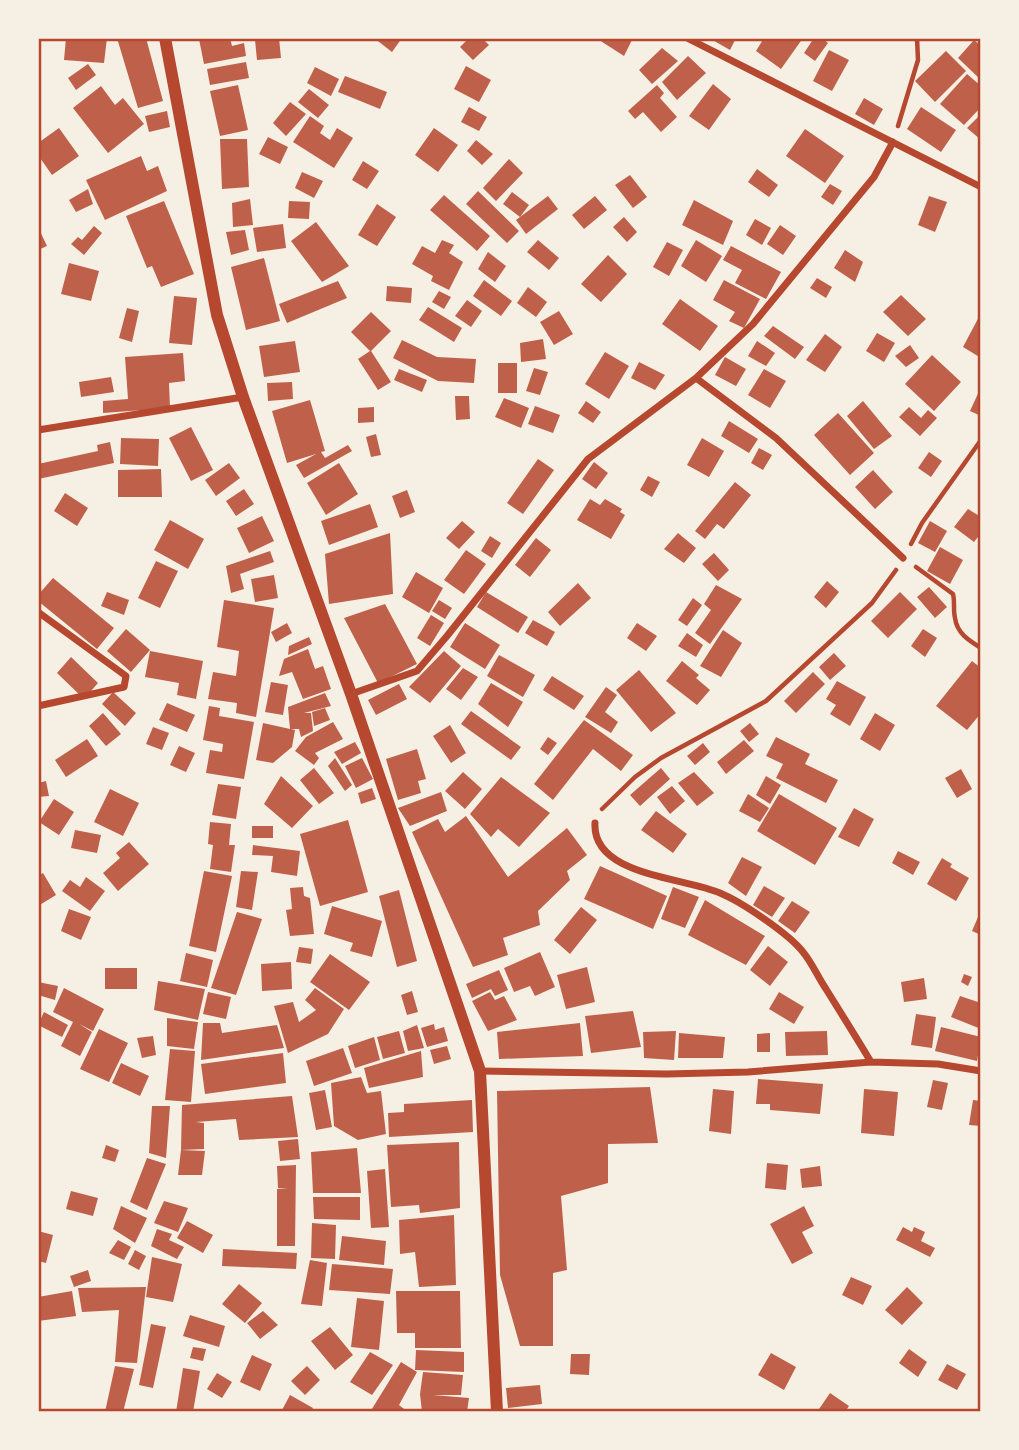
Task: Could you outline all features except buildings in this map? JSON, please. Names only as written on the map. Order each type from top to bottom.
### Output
[{"type":"street","points":[[164,38],[217,315],[243,397],[351,694],[480,1071],[497,1412]]},
{"type":"street","points":[[687,38],[981,187]]},
{"type":"street","points":[[351,694],[417,671],[587,459],[696,378],[753,324],[874,177],[893,142]]},
{"type":"street","points":[[696,378],[776,438],[903,558]]},
{"type":"street","points":[[38,430],[243,397]]},
{"type":"street","points":[[38,612],[126,676],[124,687],[38,706]]},
{"type":"street","points":[[595,822],[594,834],[600,847],[625,865],[722,893],[768,922],[802,950],[871,1062]]},
{"type":"street","points":[[480,1071],[667,1074],[748,1072],[871,1062],[938,1064],[981,1071]]},
{"type":"path","points":[[893,142],[918,60],[917,38]]},
{"type":"path","points":[[595,822],[602,810],[635,777],[661,758],[766,701],[872,603],[891,579],[922,523],[981,440]]},
{"type":"path","points":[[903,558],[950,591],[954,599],[954,617],[958,629],[966,639],[981,648]]}]
